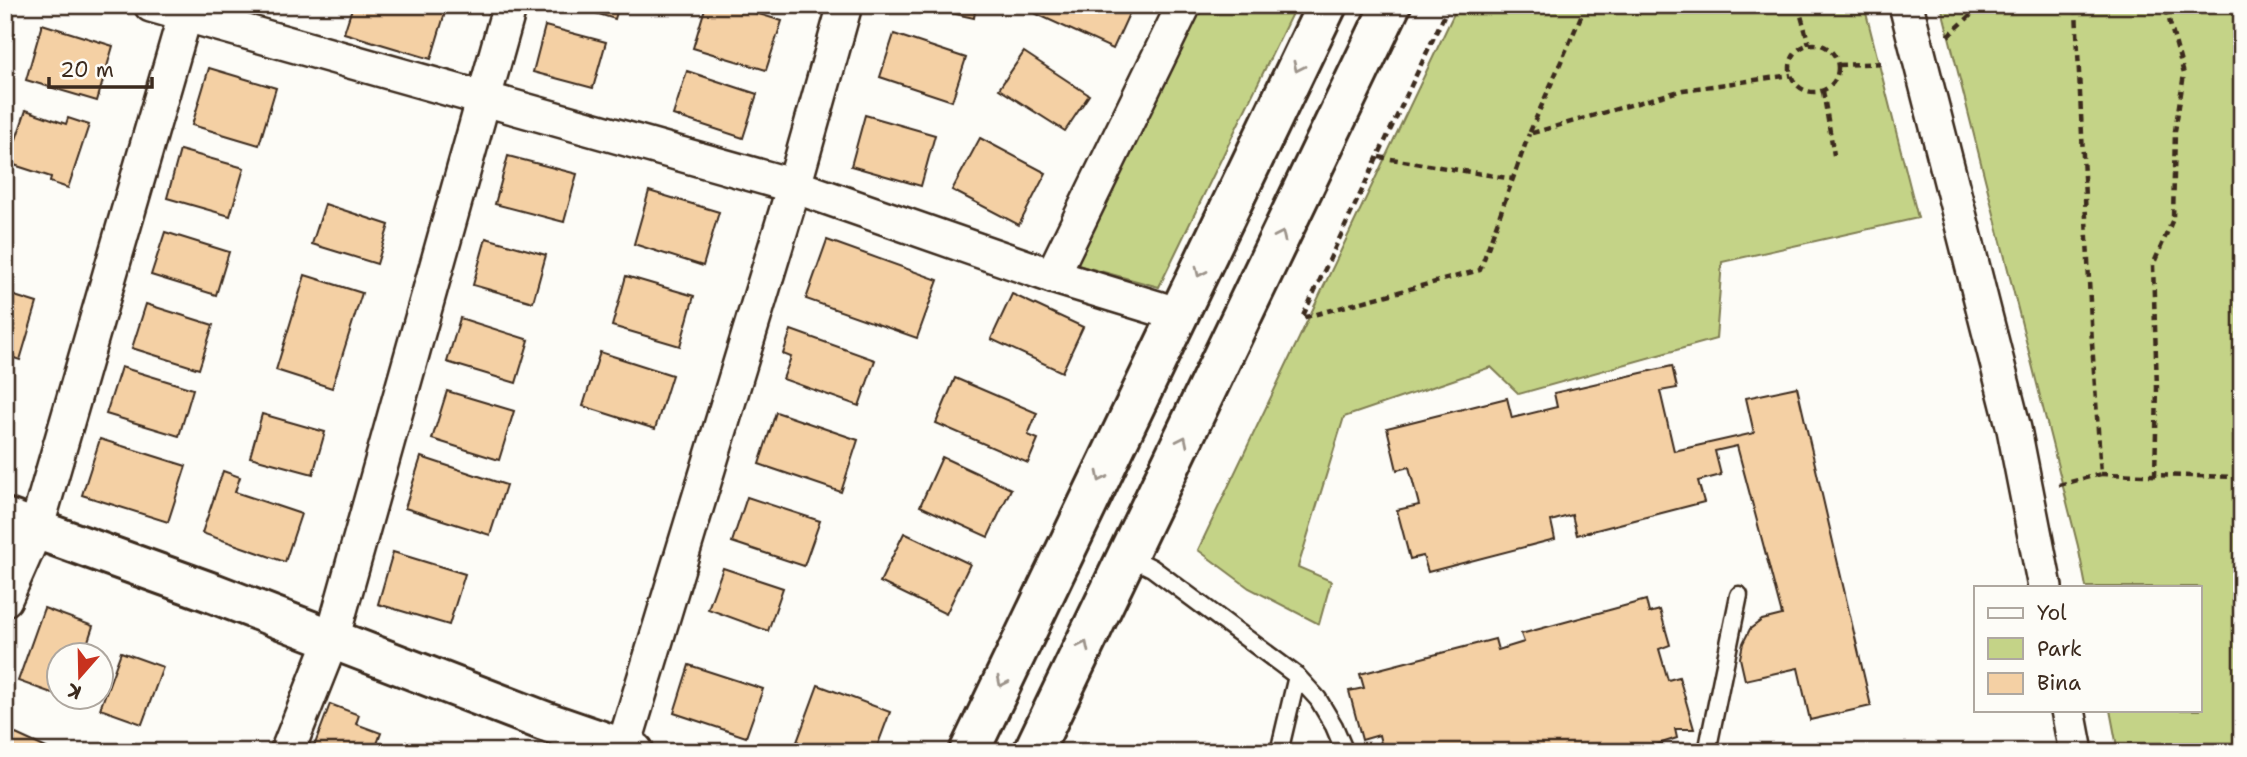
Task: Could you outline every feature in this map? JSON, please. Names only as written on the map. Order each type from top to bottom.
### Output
[{"type":"main road","points":[[969,752],[1327,5]]},
{"type":"main road","points":[[1033,752],[1391,5]]},
{"type":"main road","points":[[20,523],[627,751]]},
{"type":"street","points":[[151,5],[187,10],[794,186],[1052,276],[1180,315]]},
{"type":"street","points":[[287,752],[332,639],[510,5]]},
{"type":"street","points":[[627,751],[845,5]]},
{"type":"street","points":[[1052,276],[1185,5]]},
{"type":"street","points":[[1906,5],[2014,429],[2045,586]]},
{"type":"street","points":[[5,599],[20,523],[187,10]]},
{"type":"street","points":[[2068,712],[2076,752]]},
{"type":"lane","points":[[1128,556],[1152,568],[1297,676],[1318,699],[1345,752]]},
{"type":"lane","points":[[1707,752],[1739,595]]},
{"type":"lane","points":[[1279,752],[1297,676]]},
{"type":"path","points":[[1449,5],[1302,318],[1480,270],[1529,135],[1586,5]]},
{"type":"path","points":[[1798,5],[1809,44]]},
{"type":"path","points":[[2073,5],[2076,10],[2101,474]]},
{"type":"path","points":[[2155,476],[2157,388],[2153,265],[2173,219],[2175,131],[2184,74],[2165,5]]},
{"type":"path","points":[[1809,44],[1832,51],[1838,65],[1835,81],[1823,91],[1815,93],[1800,89],[1791,75],[1791,60],[1795,53],[1809,44]]},
{"type":"path","points":[[1838,65],[1921,61]]},
{"type":"path","points":[[1529,135],[1684,89],[1791,75]]},
{"type":"path","points":[[1823,91],[1834,155]]},
{"type":"path","points":[[1379,156],[1513,179]]},
{"type":"path","points":[[2026,493],[2101,474],[2242,477]]},
{"type":"green space","points":[[1201,5],[1296,5],[1159,287],[1070,263]]},
{"type":"green space","points":[[1458,5],[1864,5],[1918,218],[1722,262],[1716,339],[1519,394],[1491,367],[1344,417],[1298,567],[1331,581],[1319,624],[1249,588],[1198,550]]},
{"type":"green space","points":[[1941,5],[2242,5],[2242,741],[2234,752],[2118,752],[2110,712],[2202,712],[2202,586],[2086,586],[2078,546]]},
{"type":"building","points":[[353,5],[447,6],[431,59],[344,33]]},
{"type":"building","points":[[569,5],[619,5],[615,19]]},
{"type":"building","points":[[706,5],[729,5],[782,21],[766,70],[693,48]]},
{"type":"building","points":[[915,5],[976,5],[974,18]]},
{"type":"building","points":[[1033,5],[1133,5],[1113,49],[1030,11]]},
{"type":"building","points":[[42,24],[113,46],[97,101],[26,80]]},
{"type":"building","points":[[545,26],[606,42],[593,88],[533,72]]},
{"type":"building","points":[[894,34],[966,58],[952,101],[880,77]]},
{"type":"building","points":[[1024,52],[1089,95],[1065,131],[999,89]]},
{"type":"building","points":[[209,68],[276,88],[259,145],[192,125]]},
{"type":"building","points":[[687,71],[757,94],[743,138],[673,115]]},
{"type":"building","points":[[26,110],[66,124],[68,118],[89,125],[68,188],[50,182],[51,177],[8,163]]},
{"type":"building","points":[[865,115],[935,135],[921,186],[851,166]]},
{"type":"building","points":[[980,138],[1046,173],[1019,225],[952,190]]},
{"type":"building","points":[[180,150],[244,168],[230,216],[167,198]]},
{"type":"building","points":[[508,156],[577,174],[564,222],[495,204]]},
{"type":"building","points":[[649,191],[719,212],[703,266],[634,244]]},
{"type":"building","points":[[325,204],[389,225],[377,264],[312,244]]},
{"type":"building","points":[[165,232],[229,252],[216,295],[151,275]]},
{"type":"building","points":[[486,238],[546,255],[533,302],[473,285]]},
{"type":"building","points":[[827,240],[938,280],[917,338],[806,299]]},
{"type":"building","points":[[305,275],[362,293],[332,388],[276,370]]},
{"type":"building","points":[[626,276],[694,296],[680,346],[612,326]]},
{"type":"building","points":[[5,293],[37,303],[20,360],[5,355]]},
{"type":"building","points":[[1012,294],[1083,327],[1062,372],[991,339]]},
{"type":"building","points":[[146,304],[213,325],[199,369],[132,348]]},
{"type":"building","points":[[460,318],[529,340],[516,383],[447,362]]},
{"type":"building","points":[[791,330],[875,360],[859,406],[783,379],[791,357],[783,354]]},
{"type":"building","points":[[600,352],[672,375],[655,429],[583,406]]},
{"type":"building","points":[[1672,366],[1677,388],[1660,391],[1674,451],[1754,433],[1746,398],[1797,387],[1871,706],[1810,720],[1798,668],[1745,680],[1740,658],[1750,629],[1762,620],[1782,615],[1737,446],[1715,451],[1721,475],[1698,481],[1704,502],[1577,535],[1572,515],[1551,521],[1555,539],[1428,572],[1423,556],[1410,559],[1397,510],[1419,505],[1409,467],[1397,470],[1387,428],[1507,398],[1512,418],[1557,407],[1554,393]]},
{"type":"building","points":[[121,367],[193,389],[179,436],[106,414]]},
{"type":"building","points":[[955,378],[1037,413],[1028,435],[1038,439],[1028,463],[936,423]]},
{"type":"building","points":[[447,391],[514,411],[499,460],[432,439]]},
{"type":"building","points":[[776,412],[858,440],[841,492],[759,464]]},
{"type":"building","points":[[262,414],[325,432],[313,474],[250,457]]},
{"type":"building","points":[[100,439],[186,466],[168,522],[82,495]]},
{"type":"building","points":[[421,457],[506,485],[490,535],[405,508]]},
{"type":"building","points":[[942,457],[1011,489],[988,537],[920,506]]},
{"type":"building","points":[[223,471],[240,477],[235,492],[301,514],[285,562],[202,533]]},
{"type":"building","points":[[747,497],[820,521],[804,566],[732,542]]},
{"type":"building","points":[[904,533],[970,564],[946,614],[880,582]]},
{"type":"building","points":[[393,552],[465,574],[449,625],[378,604]]},
{"type":"building","points":[[723,568],[783,588],[768,631],[708,609]]},
{"type":"building","points":[[1646,600],[1649,613],[1660,610],[1670,645],[1659,649],[1668,680],[1679,677],[1694,729],[1675,729],[1677,738],[1634,752],[1383,752],[1379,735],[1362,740],[1349,691],[1364,688],[1360,674],[1495,639],[1498,650],[1524,642],[1521,634]]},
{"type":"building","points":[[44,608],[93,626],[88,642],[46,642],[46,691],[18,681]]},
{"type":"building","points":[[121,652],[163,667],[142,724],[108,712],[116,712],[116,666]]},
{"type":"building","points":[[689,665],[763,689],[746,737],[674,713]]},
{"type":"building","points":[[818,685],[890,712],[875,752],[824,752],[797,742]]},
{"type":"building","points":[[330,704],[359,715],[356,724],[381,733],[374,752],[312,752]]},
{"type":"building","points":[[5,729],[55,752],[5,752]]},
{"type":"building","points":[[406,742],[432,752],[403,752]]},
{"type":"building","points":[[1101,744],[1113,752],[1096,752]]}]
